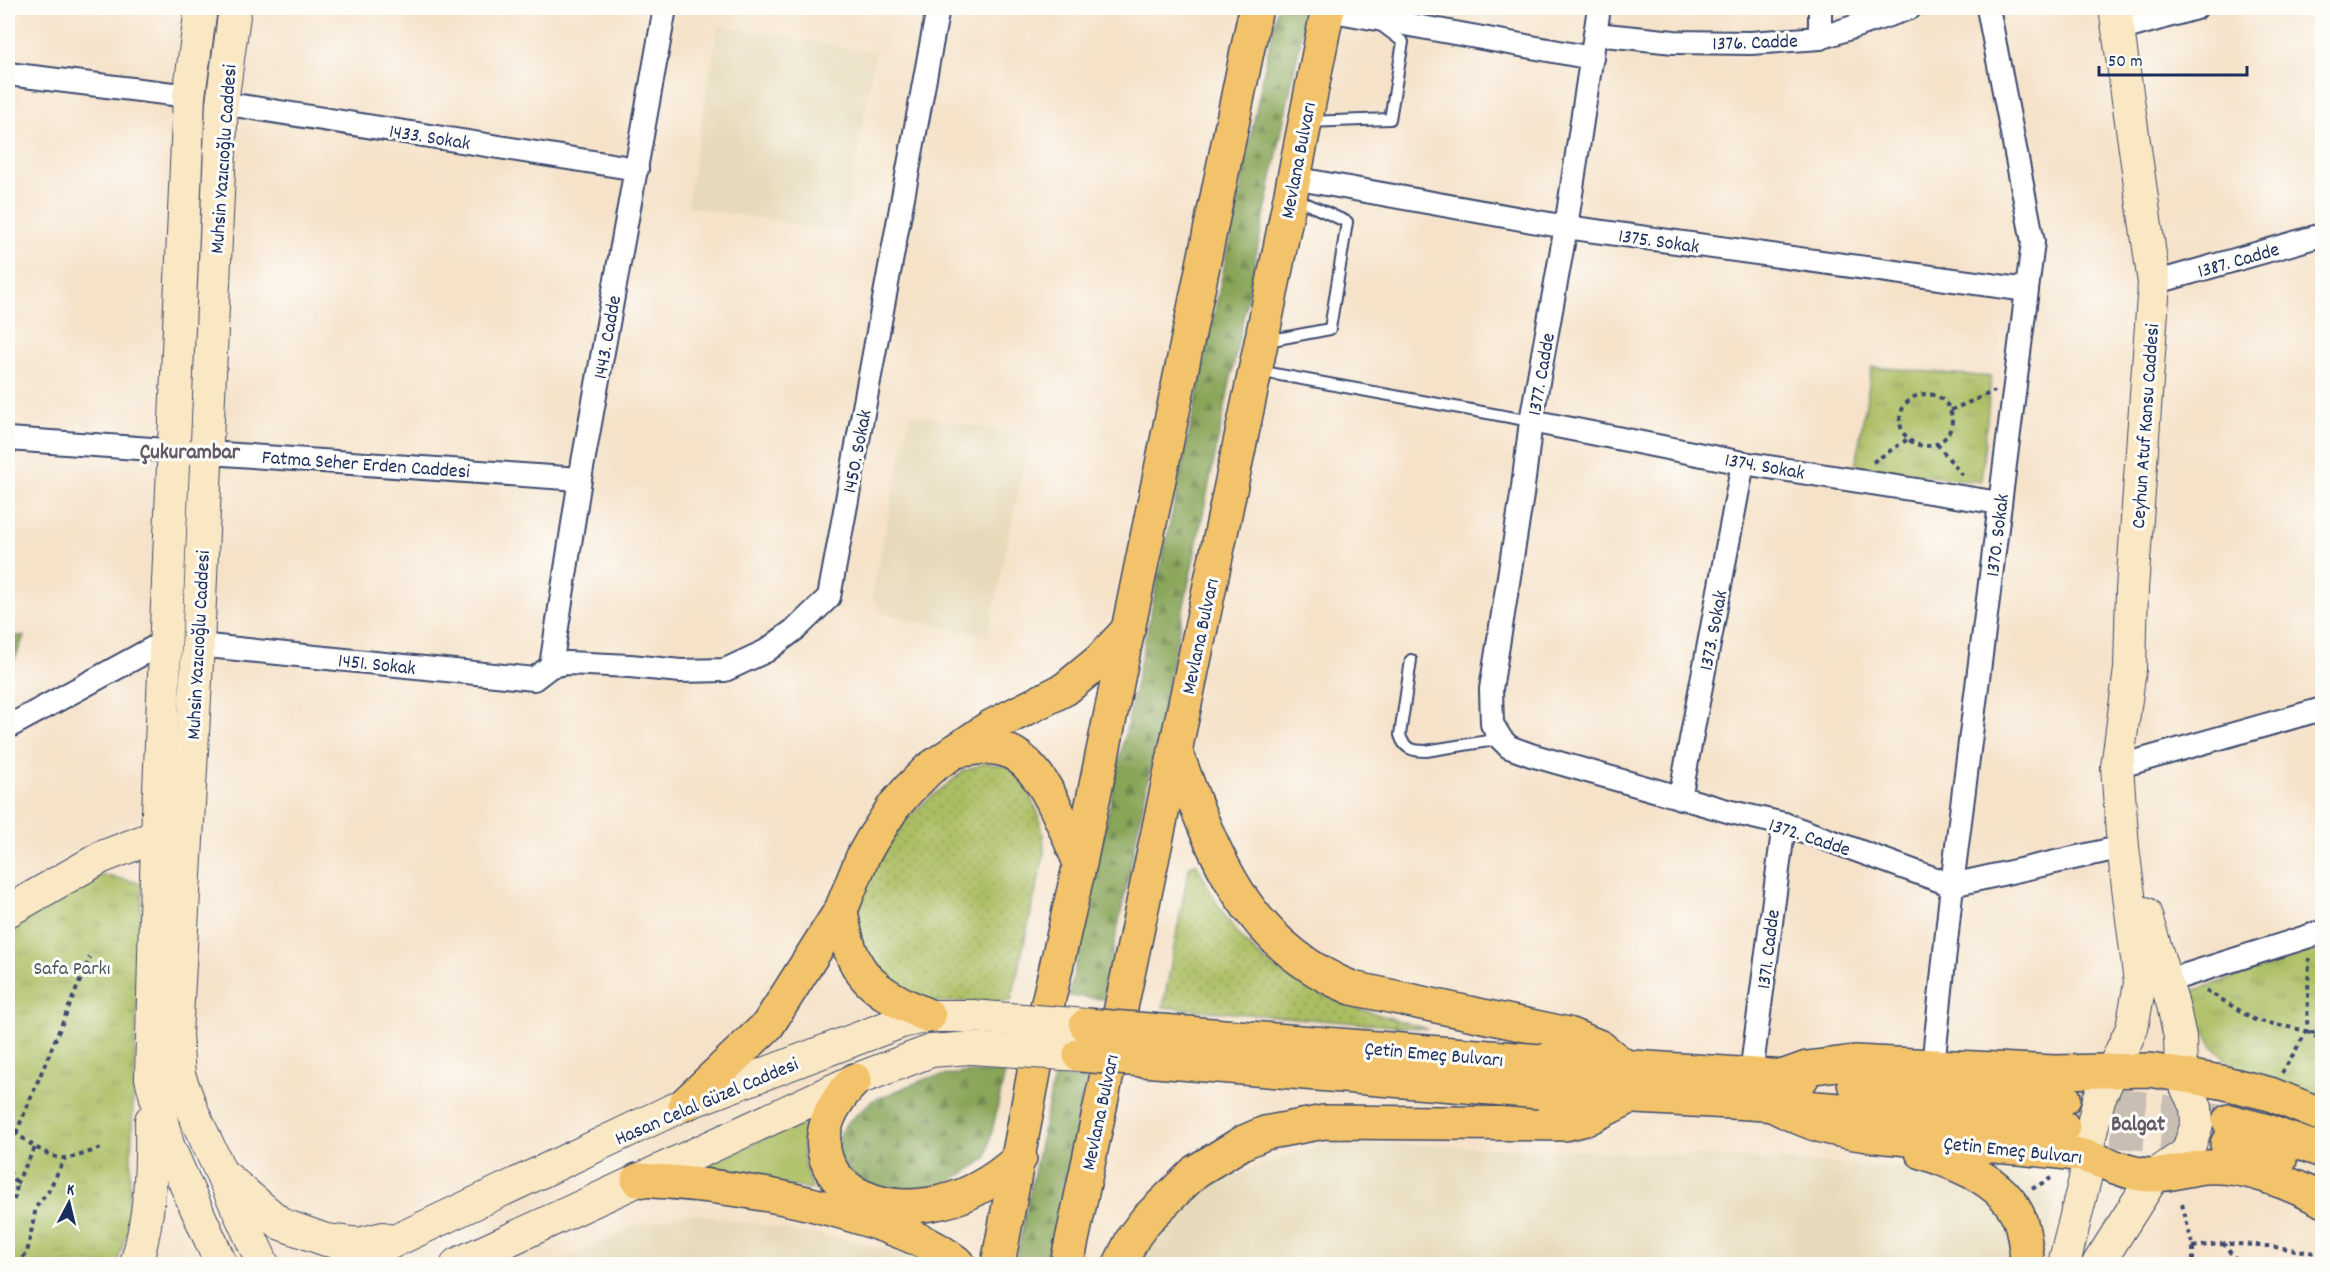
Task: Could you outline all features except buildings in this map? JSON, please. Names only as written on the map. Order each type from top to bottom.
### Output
[{"type":"main road","name":"Muhsin Yazıcıoğlu Caddesi","points":[[201,8],[189,96],[157,836],[151,1078],[168,1145],[221,1264]]},
{"type":"main road","name":"Muhsin Yazıcıoğlu Caddesi","points":[[235,8],[222,103],[198,645],[176,1035],[179,1075],[218,1171],[263,1264]]},
{"type":"main road","points":[[998,1264],[1020,1158],[1044,1020],[1080,863],[1256,8]]},
{"type":"main road","name":"Mevlana Bulvarı","points":[[1067,1264],[1258,356],[1328,9]]},
{"type":"main road","name":"Ceyhun Atuf Kansu Caddesi","points":[[2064,1264],[2099,1100],[2132,1028],[2140,983],[2123,847],[2117,767],[2130,669],[2132,589],[2154,283],[2117,19]]},
{"type":"main road","points":[[685,1104],[768,1025],[842,910],[863,856],[883,822],[916,782],[953,751],[990,727],[1065,689],[1099,661],[1128,631]]},
{"type":"main road","points":[[953,751],[988,747],[1016,754],[1029,764],[1051,800],[1080,863]]},
{"type":"main road","points":[[1120,1264],[1134,1236],[1146,1220],[1196,1171],[1244,1142],[1265,1133],[1324,1122],[1565,1124],[1586,1119],[1627,1082],[1600,1047],[1568,1034],[1361,991],[1331,980],[1306,966],[1269,934],[1243,900],[1216,852],[1175,749]]},
{"type":"main road","points":[[8,912],[102,857],[157,836]]},
{"type":"main road","name":"Ceyhun Atuf Kansu Caddesi","points":[[2098,1264],[2154,1176],[2187,1153],[2197,1124],[2196,1107],[2181,1076],[2180,1036],[2167,981],[2123,847]]},
{"type":"main road","points":[[842,910],[849,951],[867,979],[882,993],[929,1016]]},
{"type":"main road","name":"Hasan Celal Güzel Caddesi","points":[[346,1264],[685,1104],[901,1022],[929,1016],[972,1016],[1083,1040]]},
{"type":"main road","name":"Çetin Emeç Bulvarı","points":[[1083,1040],[1540,1077],[1627,1082],[1768,1085],[2064,1113]]},
{"type":"main road","name":"Hasan Celal Güzel Caddesi","points":[[457,1264],[855,1080],[931,1051],[1083,1040]]},
{"type":"main road","name":"Çetin Emeç Bulvarı","points":[[1768,1085],[1807,1068],[1832,1063],[1876,1062],[2055,1072],[2150,1070],[2221,1082],[2270,1094],[2322,1115]]},
{"type":"main road","points":[[136,1264],[142,1245],[152,1170],[151,1078]]},
{"type":"main road","points":[[855,1080],[844,1090],[831,1110],[824,1129],[823,1147],[825,1159],[834,1174],[848,1188],[863,1196],[901,1206],[933,1204],[985,1186],[1020,1158]]},
{"type":"main road","name":"Çetin Emeç Bulvarı","points":[[1768,1085],[1799,1118],[1822,1126],[1881,1137],[2036,1149],[2088,1156],[2129,1172],[2154,1176],[2207,1166],[2246,1171],[2294,1185],[2322,1200]]},
{"type":"main road","points":[[2322,1151],[2264,1130],[2228,1133],[2261,1153],[2322,1177]]},
{"type":"main road","points":[[1881,1137],[1965,1167],[1992,1184],[2009,1203],[2022,1226],[2028,1264]]},
{"type":"main road","points":[[218,1171],[281,1224],[326,1240],[359,1244],[419,1230]]},
{"type":"main road","points":[[638,1180],[735,1188],[839,1211],[926,1242],[959,1264]]},
{"type":"street","name":"1443. Cadde","points":[[551,666],[580,479],[665,8]]},
{"type":"street","name":"1450. Sokak","points":[[551,666],[567,663],[681,671],[725,670],[766,651],[798,627],[829,597],[938,8]]},
{"type":"street","name":"1377. Cadde","points":[[1501,739],[1492,724],[1491,690],[1522,495],[1531,421],[1566,227],[1599,8]]},
{"type":"street","points":[[1820,8],[1820,38]]},
{"type":"street","name":"1376. Cadde","points":[[1595,34],[1674,42],[1750,43],[1820,38],[1910,8]]},
{"type":"street","name":"1370. Sokak","points":[[1933,1066],[1991,502],[2015,383],[2033,242],[1988,8]]},
{"type":"street","points":[[2117,19],[2196,8]]},
{"type":"street","points":[[1328,9],[1592,58]]},
{"type":"street","points":[[8,74],[189,96]]},
{"type":"street","name":"1433. Sokak","points":[[222,103],[637,169]]},
{"type":"street","name":"1375. Sokak","points":[[1291,187],[2027,290]]},
{"type":"street","name":"1387. Cadde","points":[[2154,283],[2322,235]]},
{"type":"street","name":"1374. Sokak","points":[[1531,421],[1743,463],[1991,502]]},
{"type":"street","name":"Fatma Seher Erden Caddesi","points":[[8,439],[580,479]]},
{"type":"street","name":"1373. Sokak","points":[[1680,798],[1743,463]]},
{"type":"street","points":[[8,727],[166,641]]},
{"type":"street","name":"1451. Sokak","points":[[198,645],[534,679],[551,666]]},
{"type":"street","points":[[2117,767],[2322,709]]},
{"type":"street","name":"1372. Cadde","points":[[1501,739],[1509,747],[1531,755],[1680,798],[1784,824],[1952,885]]},
{"type":"street","name":"1371. Cadde","points":[[1768,1085],[1784,824]]},
{"type":"street","points":[[1952,885],[2123,847]]},
{"type":"street","points":[[2167,981],[2316,934]]},
{"type":"lane","points":[[1304,123],[1390,119],[1403,42],[1369,18]]},
{"type":"lane","points":[[1258,356],[1330,329],[1347,222],[1291,187]]},
{"type":"lane","points":[[1258,356],[1531,421]]},
{"type":"lane","points":[[1411,660],[1400,735],[1405,746],[1416,751],[1426,751],[1501,739]]},
{"type":"path","points":[[1951,410],[2015,383]]},
{"type":"path","points":[[1924,393],[1932,394],[1940,397],[1951,410],[1952,426],[1949,433],[1937,444],[1922,446],[1908,439],[1903,432],[1900,415],[1908,400],[1924,393]]},
{"type":"path","points":[[1847,479],[1908,439]]},
{"type":"path","points":[[1937,444],[1991,502]]},
{"type":"path","points":[[2270,1094],[2307,1031],[2316,934]]},
{"type":"path","points":[[16,1133],[90,957]]},
{"type":"path","points":[[2196,971],[2206,991],[2255,1020],[2322,1035]]},
{"type":"path","points":[[2307,1031],[2322,1042]]},
{"type":"path","points":[[8,1126],[53,1156],[65,1158],[102,1148]]},
{"type":"path","points":[[8,1207],[16,1193],[16,1184],[36,1146]]},
{"type":"path","points":[[16,1264],[27,1253],[36,1207],[48,1192],[65,1158]]},
{"type":"path","points":[[8,1171],[16,1184]]},
{"type":"path","points":[[2023,1194],[2058,1175]]},
{"type":"path","points":[[2182,1204],[2193,1247],[2193,1264]]},
{"type":"path","points":[[2193,1247],[2222,1242],[2281,1247],[2322,1254]]},
{"type":"path","points":[[2222,1242],[2239,1264]]},
{"type":"shaded area","points":[[718,25],[875,53],[843,233],[687,206]]},
{"type":"shaded area","points":[[910,413],[1029,438],[988,636],[883,614],[872,595]]},
{"type":"shaded area","points":[[1330,1142],[1672,1154],[2018,1174],[2041,1183],[2054,1202],[2044,1264],[1137,1264],[1152,1231],[1199,1188]]},
{"type":"shaded area","points":[[691,1213],[837,1238],[921,1257],[928,1264],[557,1264],[631,1227]]},
{"type":"green space","points":[[1277,8],[1307,8],[1103,999],[1069,996],[1208,345]]},
{"type":"green space","points":[[1872,367],[1991,377],[1981,482],[1855,467]]},
{"type":"green space","points":[[8,636],[24,636],[8,677]]},
{"type":"green space","points":[[985,763],[1014,767],[1036,808],[1042,829],[1044,855],[1011,1001],[936,1002],[885,987],[858,942],[859,912],[869,875],[904,822],[964,771]]},
{"type":"green space","points":[[1196,863],[1216,902],[1234,929],[1260,956],[1281,972],[1303,985],[1352,1006],[1428,1029],[1163,1007],[1189,867]]},
{"type":"green space","name":"Safa Parkı","points":[[101,875],[142,883],[128,1229],[117,1264],[8,1264],[8,929]]},
{"type":"green space","points":[[2322,948],[2322,1104],[2253,1078],[2224,1058],[2202,1027],[2190,992]]},
{"type":"green space","points":[[970,1072],[1005,1073],[986,1159],[942,1184],[913,1192],[881,1188],[861,1179],[839,1160],[839,1134],[846,1124],[872,1101],[928,1078]]},
{"type":"green space","points":[[1054,1077],[1086,1079],[1050,1264],[1015,1264]]},
{"type":"green space","points":[[807,1120],[803,1138],[803,1155],[806,1172],[813,1189],[688,1172]]},
{"type":"tunnel","points":[[2064,1098],[2225,1121]]},
{"type":"tunnel","points":[[2063,1127],[2170,1136],[2227,1144]]},
{"type":"district","name":"Çukurambar","points":[[190,450]]},
{"type":"district","name":"Balgat","points":[[2138,1122]]}]
